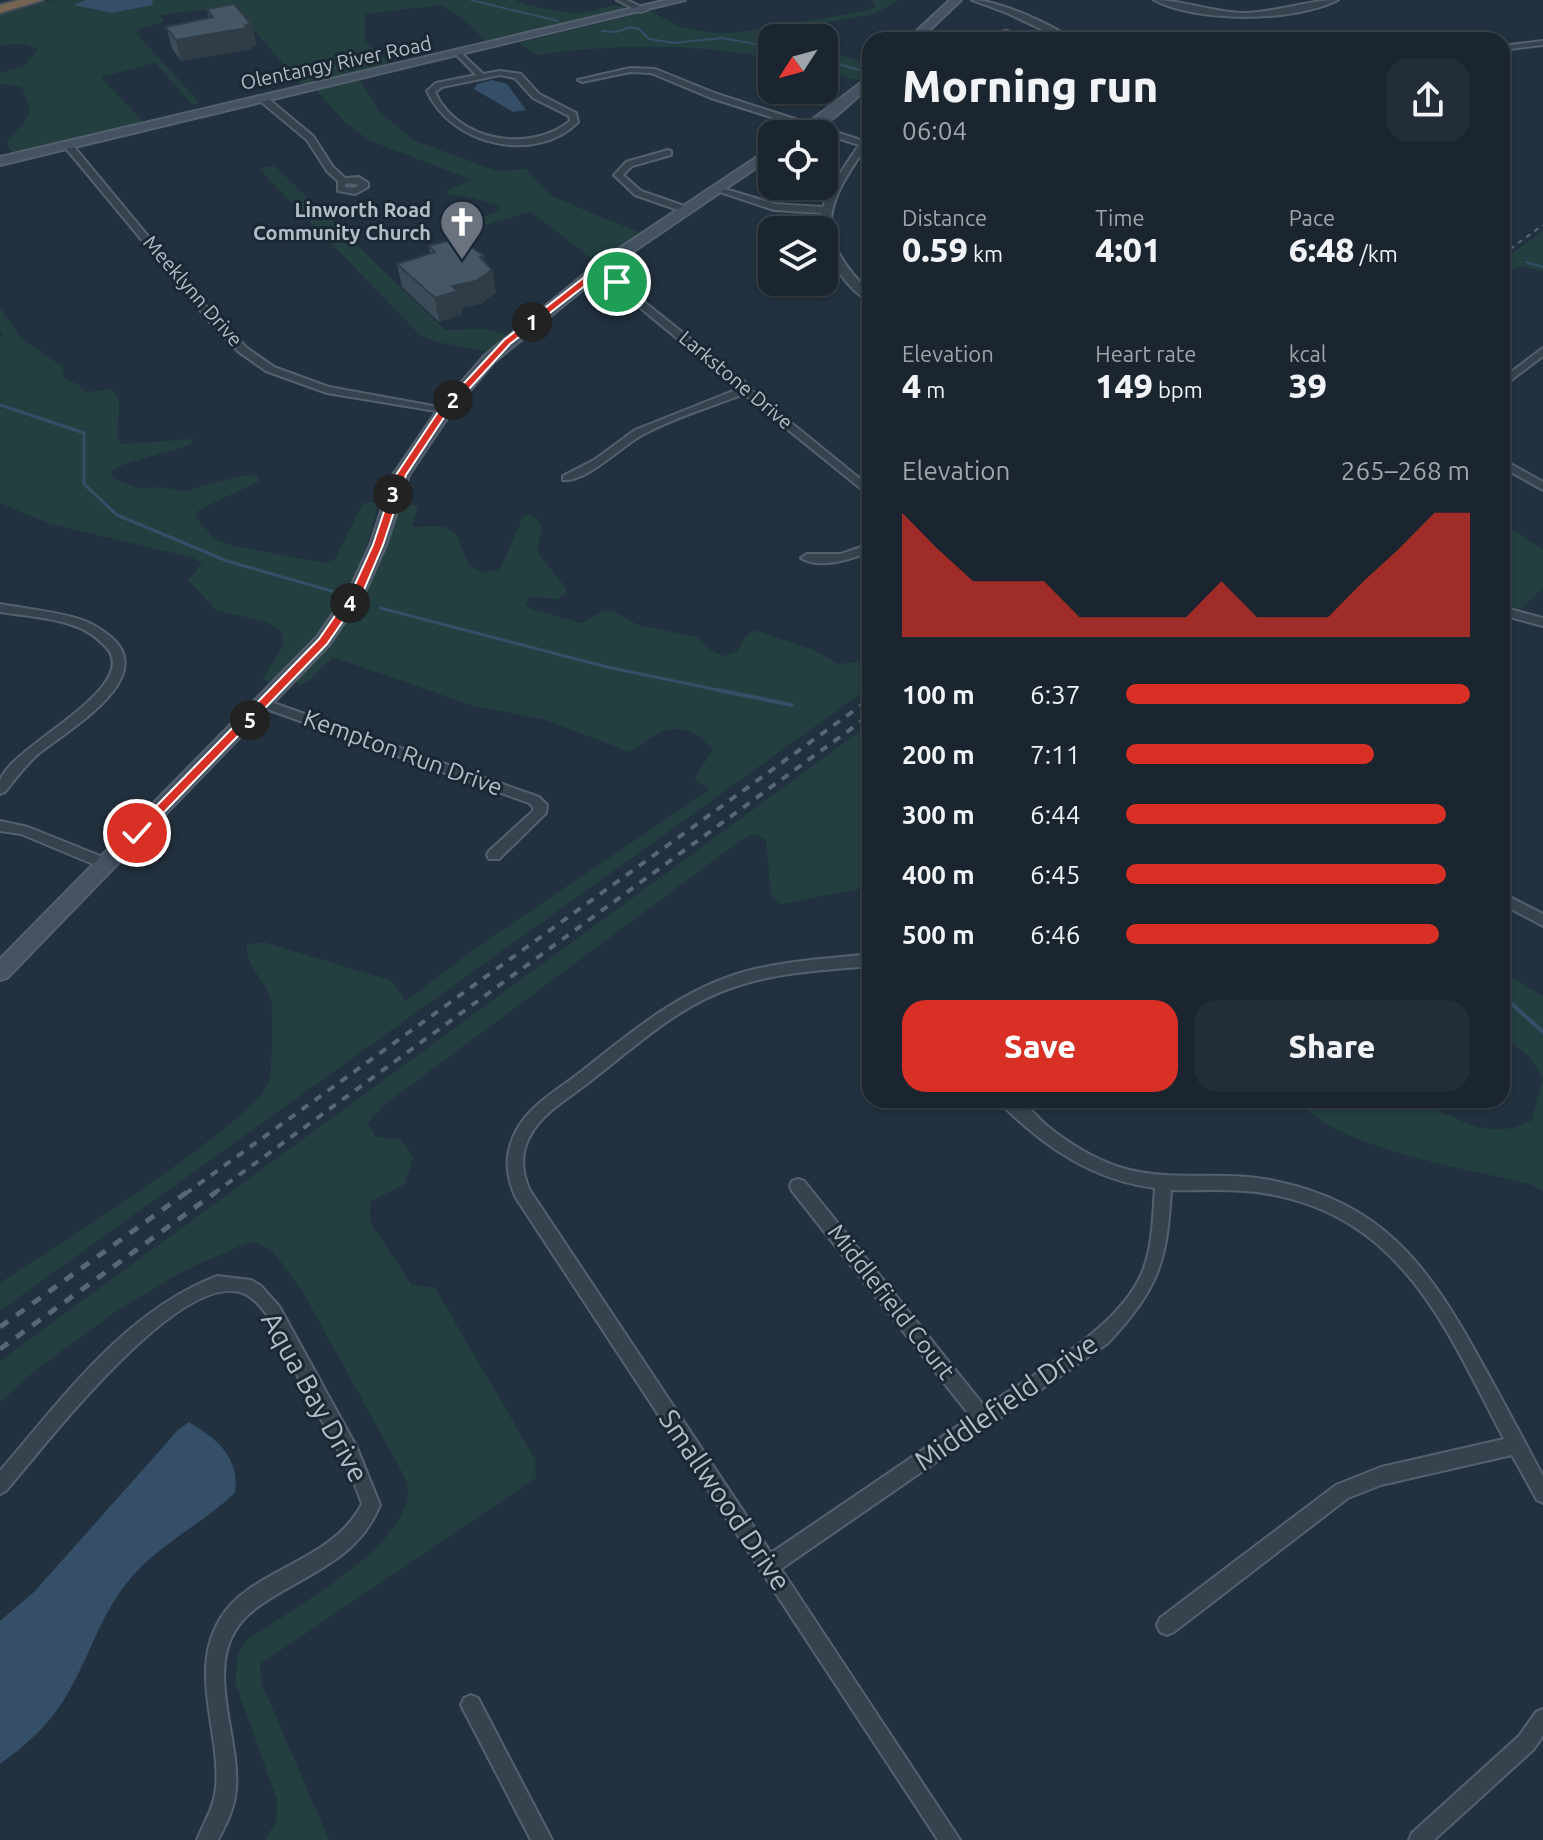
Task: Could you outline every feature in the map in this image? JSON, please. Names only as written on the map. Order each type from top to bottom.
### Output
[{"type":"highway","points":[[0,9],[36,0]]},
{"type":"main road","name":"Olentangy River Road","points":[[0,161],[680,0]]},
{"type":"main road","points":[[922,32],[956,0]]},
{"type":"main road","points":[[820,120],[862,86]]},
{"type":"main road","points":[[0,972],[265,704],[323,641],[357,592],[378,545],[401,475],[444,411],[496,351],[599,269],[758,160]]},
{"type":"street","points":[[621,0],[643,10]]},
{"type":"street","points":[[976,0],[1053,32]]},
{"type":"street","points":[[1158,0],[1214,13],[1257,17],[1289,13],[1334,0]]},
{"type":"street","points":[[1309,0],[1319,4]]},
{"type":"street","points":[[1510,47],[1543,43]]},
{"type":"street","points":[[455,55],[476,77]]},
{"type":"street","points":[[582,80],[630,70],[652,71],[776,120]]},
{"type":"street","points":[[500,73],[518,76],[536,96],[569,112],[574,119],[568,128],[512,143],[488,138],[455,120],[431,96],[431,91],[439,85],[476,77],[500,73]]},
{"type":"street","points":[[262,98],[310,138],[330,169],[344,182]]},
{"type":"street","points":[[838,139],[862,144]]},
{"type":"street","name":"Meeklynn Drive","points":[[67,144],[212,319],[243,350],[270,369],[302,383],[379,401],[444,411]]},
{"type":"street","points":[[862,151],[836,181],[824,210],[829,247],[844,271],[862,290]]},
{"type":"street","points":[[668,153],[629,164],[618,175],[632,190],[684,209]]},
{"type":"street","points":[[715,189],[774,207],[824,210]]},
{"type":"street","name":"Larkstone Drive","points":[[599,269],[862,486]]},
{"type":"street","points":[[1510,378],[1543,351]]},
{"type":"street","points":[[567,478],[598,462],[639,432],[747,389]]},
{"type":"street","points":[[1510,467],[1543,487]]},
{"type":"street","points":[[807,558],[842,558],[862,551]]},
{"type":"street","points":[[0,608],[95,630],[114,648],[118,666],[110,688],[100,700],[33,750],[0,789]]},
{"type":"street","points":[[1510,613],[1543,622]]},
{"type":"street","name":"Kempton Run Drive","points":[[265,704],[512,791],[540,805],[539,813],[494,855]]},
{"type":"street","points":[[0,826],[23,830],[105,864]]},
{"type":"street","points":[[1510,902],[1543,921]]},
{"type":"street","name":"Smallwood Drive","points":[[862,961],[736,980],[706,993],[651,1025],[539,1112],[523,1132],[514,1155],[514,1175],[522,1193],[950,1840]]},
{"type":"street","points":[[1017,1108],[1060,1148],[1091,1164],[1163,1183],[1250,1184],[1287,1191],[1315,1199],[1357,1220],[1386,1241],[1411,1264],[1451,1320],[1543,1494]]},
{"type":"street","name":"Middlefield Drive","points":[[769,1566],[1102,1337],[1141,1296],[1160,1246],[1163,1183]]},
{"type":"street","name":"Middlefield Court","points":[[798,1186],[983,1419]]},
{"type":"street","name":"Aqua Bay Drive","points":[[0,1485],[112,1355],[137,1331],[190,1295],[228,1281],[248,1286],[275,1314],[350,1457],[371,1505],[367,1517],[347,1540],[249,1603],[228,1623],[217,1649],[216,1684],[227,1787],[222,1812],[207,1840]]},
{"type":"street","points":[[1167,1625],[1342,1491],[1381,1476],[1517,1445]]},
{"type":"street","points":[[471,1705],[542,1840]]},
{"type":"street","points":[[1419,1840],[1526,1743],[1543,1719]]},
{"type":"green space","points":[[54,0],[516,0],[536,7],[574,13],[610,6],[629,9],[487,42],[468,23],[442,5],[365,14],[365,40],[387,62],[386,67],[306,85],[300,83],[233,6],[160,15],[164,22],[141,28],[136,33],[200,103],[193,105],[155,63],[104,76],[102,79],[144,122],[17,154],[9,149],[7,141],[30,111],[22,87],[0,84],[0,73],[24,66],[38,49],[25,44],[0,45],[0,13]]},
{"type":"green space","points":[[871,0],[899,0],[874,14],[817,24],[788,24],[865,11],[876,7]]},
{"type":"green space","points":[[650,11],[679,27],[735,33],[758,29],[758,56],[717,50],[655,47],[538,55],[519,43]]},
{"type":"green space","points":[[838,54],[862,62],[862,77],[858,80],[838,75]]},
{"type":"green space","points":[[360,80],[379,111],[413,140],[497,171],[526,169],[551,196],[643,234],[599,264],[531,212],[466,230],[462,228],[461,224],[494,213],[501,206],[450,195],[446,191],[472,180],[368,140],[345,122],[315,89]]},
{"type":"green space","points":[[274,165],[445,330],[483,329],[509,335],[490,352],[436,342],[420,335],[259,169]]},
{"type":"green space","points":[[1543,231],[1543,271],[1522,266],[1510,271],[1510,255]]},
{"type":"green space","points":[[0,308],[22,339],[63,367],[64,379],[78,384],[86,392],[111,389],[119,398],[118,439],[122,444],[193,439],[190,445],[122,465],[111,472],[113,478],[138,488],[162,487],[184,491],[256,475],[259,481],[199,510],[195,516],[215,539],[234,546],[325,563],[335,559],[363,503],[374,502],[377,509],[358,575],[314,641],[275,684],[262,680],[283,645],[281,631],[267,622],[216,610],[188,580],[202,564],[191,557],[50,524],[0,503],[0,338],[3,336],[0,331]]},
{"type":"green space","points":[[404,503],[418,506],[412,526],[451,530],[460,541],[470,565],[485,573],[500,569],[523,517],[528,514],[536,518],[542,527],[537,552],[566,588],[566,593],[558,599],[529,597],[525,604],[531,609],[582,623],[603,611],[613,611],[638,625],[697,637],[711,651],[725,656],[737,651],[746,636],[754,630],[814,650],[839,664],[862,661],[862,693],[0,1311],[0,1283],[192,1154],[257,1099],[270,1079],[272,1005],[249,960],[247,945],[264,942],[392,981],[406,1001],[473,950],[709,790],[694,778],[713,750],[702,739],[681,729],[662,732],[630,752],[543,719],[474,706],[333,657],[308,682],[299,685],[296,681],[339,631],[367,590],[399,508]]},
{"type":"green space","points":[[1510,528],[1543,549],[1543,588],[1520,610],[1510,608]]},
{"type":"green space","points":[[862,730],[862,889],[781,904],[771,896],[766,840],[755,834],[744,838],[384,1105],[368,1123],[376,1137],[401,1139],[413,1158],[405,1184],[370,1202],[370,1222],[412,1285],[435,1288],[535,1459],[536,1478],[260,1664],[262,1684],[329,1840],[265,1840],[277,1820],[277,1800],[235,1682],[238,1653],[247,1640],[368,1556],[388,1535],[402,1513],[408,1492],[403,1474],[304,1294],[273,1251],[254,1242],[182,1272],[115,1312],[36,1370],[0,1402],[0,1361]]},
{"type":"green space","points":[[1510,977],[1543,996],[1543,1079],[1531,1059],[1510,1040]]},
{"type":"green space","points":[[1543,1079],[1543,1192],[1530,1184],[1441,1164],[1372,1144],[1341,1131],[1316,1117],[1307,1108],[1432,1108],[1470,1124],[1499,1130],[1532,1120]]},
{"type":"water","points":[[86,0],[153,0],[152,5],[112,13],[74,5]]},
{"type":"water","points":[[492,80],[507,84],[526,110],[513,112],[474,89],[477,84]]},
{"type":"water","points":[[189,1422],[217,1442],[230,1459],[236,1480],[235,1493],[138,1570],[108,1611],[59,1708],[36,1734],[0,1764],[0,1621],[34,1592],[178,1430]]},
{"type":"building","points":[[234,4],[251,24],[245,25],[247,28],[176,40],[166,27],[213,17],[207,9]]},
{"type":"building","points":[[458,238],[484,256],[480,257],[492,270],[476,281],[452,286],[458,291],[435,298],[397,264],[435,252],[429,246]]},
{"type":"waterway","points":[[471,0],[558,21]]},
{"type":"waterway","points":[[602,31],[616,32],[630,27],[639,29],[649,39],[674,43],[722,38],[758,44]]},
{"type":"waterway","points":[[838,64],[862,71]]},
{"type":"waterway","points":[[1526,262],[1543,267]]},
{"type":"waterway","points":[[0,405],[84,433],[84,484],[117,515],[227,561],[335,592]]},
{"type":"waterway","points":[[380,608],[607,667],[728,692]]},
{"type":"waterway","points":[[718,690],[792,705]]},
{"type":"waterway","points":[[1510,1002],[1543,1032]]},
{"type":"railway","points":[[1510,249],[1543,225]]},
{"type":"railway","points":[[185,1194],[862,705]]},
{"type":"railway","points":[[213,1194],[862,721]]},
{"type":"railway","points":[[0,1327],[187,1192]]},
{"type":"railway","points":[[0,1349],[216,1192]]},
{"type":"place","name":"Linworth Road Community Church","points":[[462,261]]},
{"type":"route","points":[[137,833],[288,680],[341,617],[357,592],[378,545],[393,491],[401,475],[444,411],[471,379],[507,342],[599,269],[617,282]]}]
